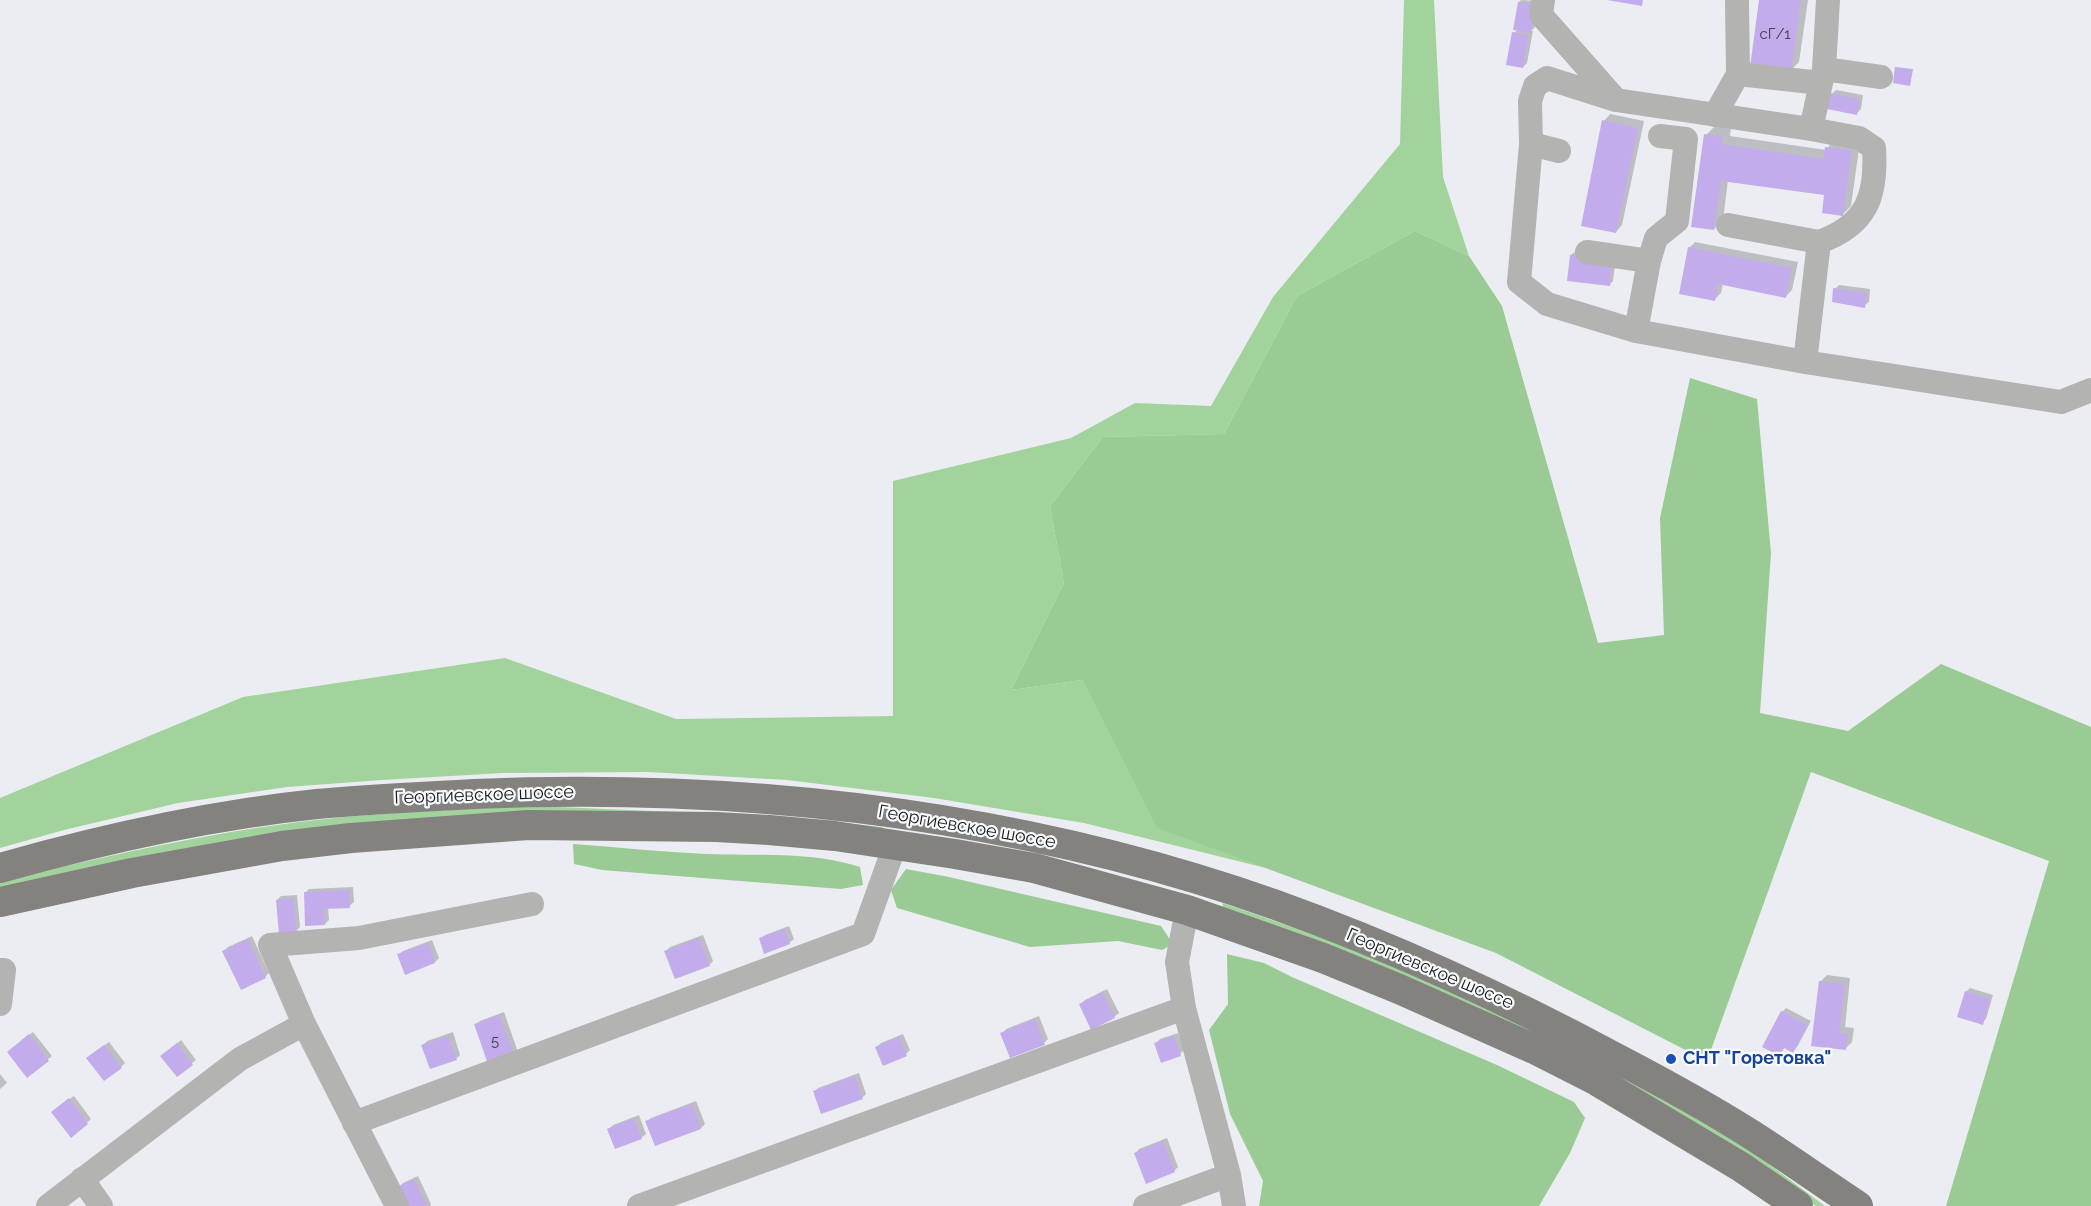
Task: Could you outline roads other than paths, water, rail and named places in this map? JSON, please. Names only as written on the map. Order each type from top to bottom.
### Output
[{"type":"main road","name":"Георгиевское шоссе","points":[[0,868],[124,837],[214,820],[318,804],[427,796],[625,791],[816,803],[964,823],[1142,864],[1275,905],[1404,955],[1557,1026],[1679,1092],[1753,1136],[1858,1206]]},
{"type":"main road","name":"Георгиевское шоссе","points":[[0,902],[142,871],[282,846],[351,838],[528,825],[716,827],[835,836],[1034,868],[1187,910],[1323,958],[1410,993],[1534,1049],[1597,1081],[1741,1167],[1798,1206]]},
{"type":"lane","points":[[1544,0],[1541,15],[1616,100]]},
{"type":"lane","points":[[1715,116],[1738,74],[1737,0]]},
{"type":"lane","points":[[1811,129],[1822,76],[1828,0]]},
{"type":"lane","points":[[1738,74],[1881,77]]},
{"type":"lane","points":[[1728,225],[1819,242],[1836,236],[1857,220],[1868,206],[1875,166],[1874,148],[1858,138],[1811,129],[1616,100],[1547,78],[1535,86],[1530,101],[1531,144],[1519,282],[1547,304],[1636,331],[1805,362],[2061,402],[2091,390]]},
{"type":"lane","points":[[1636,331],[1649,261],[1656,238],[1677,221],[1686,140],[1660,136]]},
{"type":"lane","points":[[1531,144],[1559,152]]},
{"type":"lane","points":[[1805,362],[1819,242]]},
{"type":"lane","points":[[1587,252],[1649,261]]},
{"type":"lane","points":[[354,1123],[863,934],[895,845]]},
{"type":"lane","points":[[397,1206],[304,1024],[270,945],[358,938],[532,904]]},
{"type":"lane","points":[[1187,910],[1177,962],[1184,1008],[1229,1175],[1234,1206]]},
{"type":"lane","points":[[0,970],[4,970],[0,1004]]},
{"type":"lane","points":[[639,1206],[1184,1008]]},
{"type":"lane","points":[[48,1206],[240,1059],[304,1024]]},
{"type":"lane","points":[[1145,1206],[1229,1175]]},
{"type":"lane","points":[[82,1179],[101,1206]]},
{"type":"place","name":"СНТ \"Горетовка\"","points":[[1671,1059]]}]
